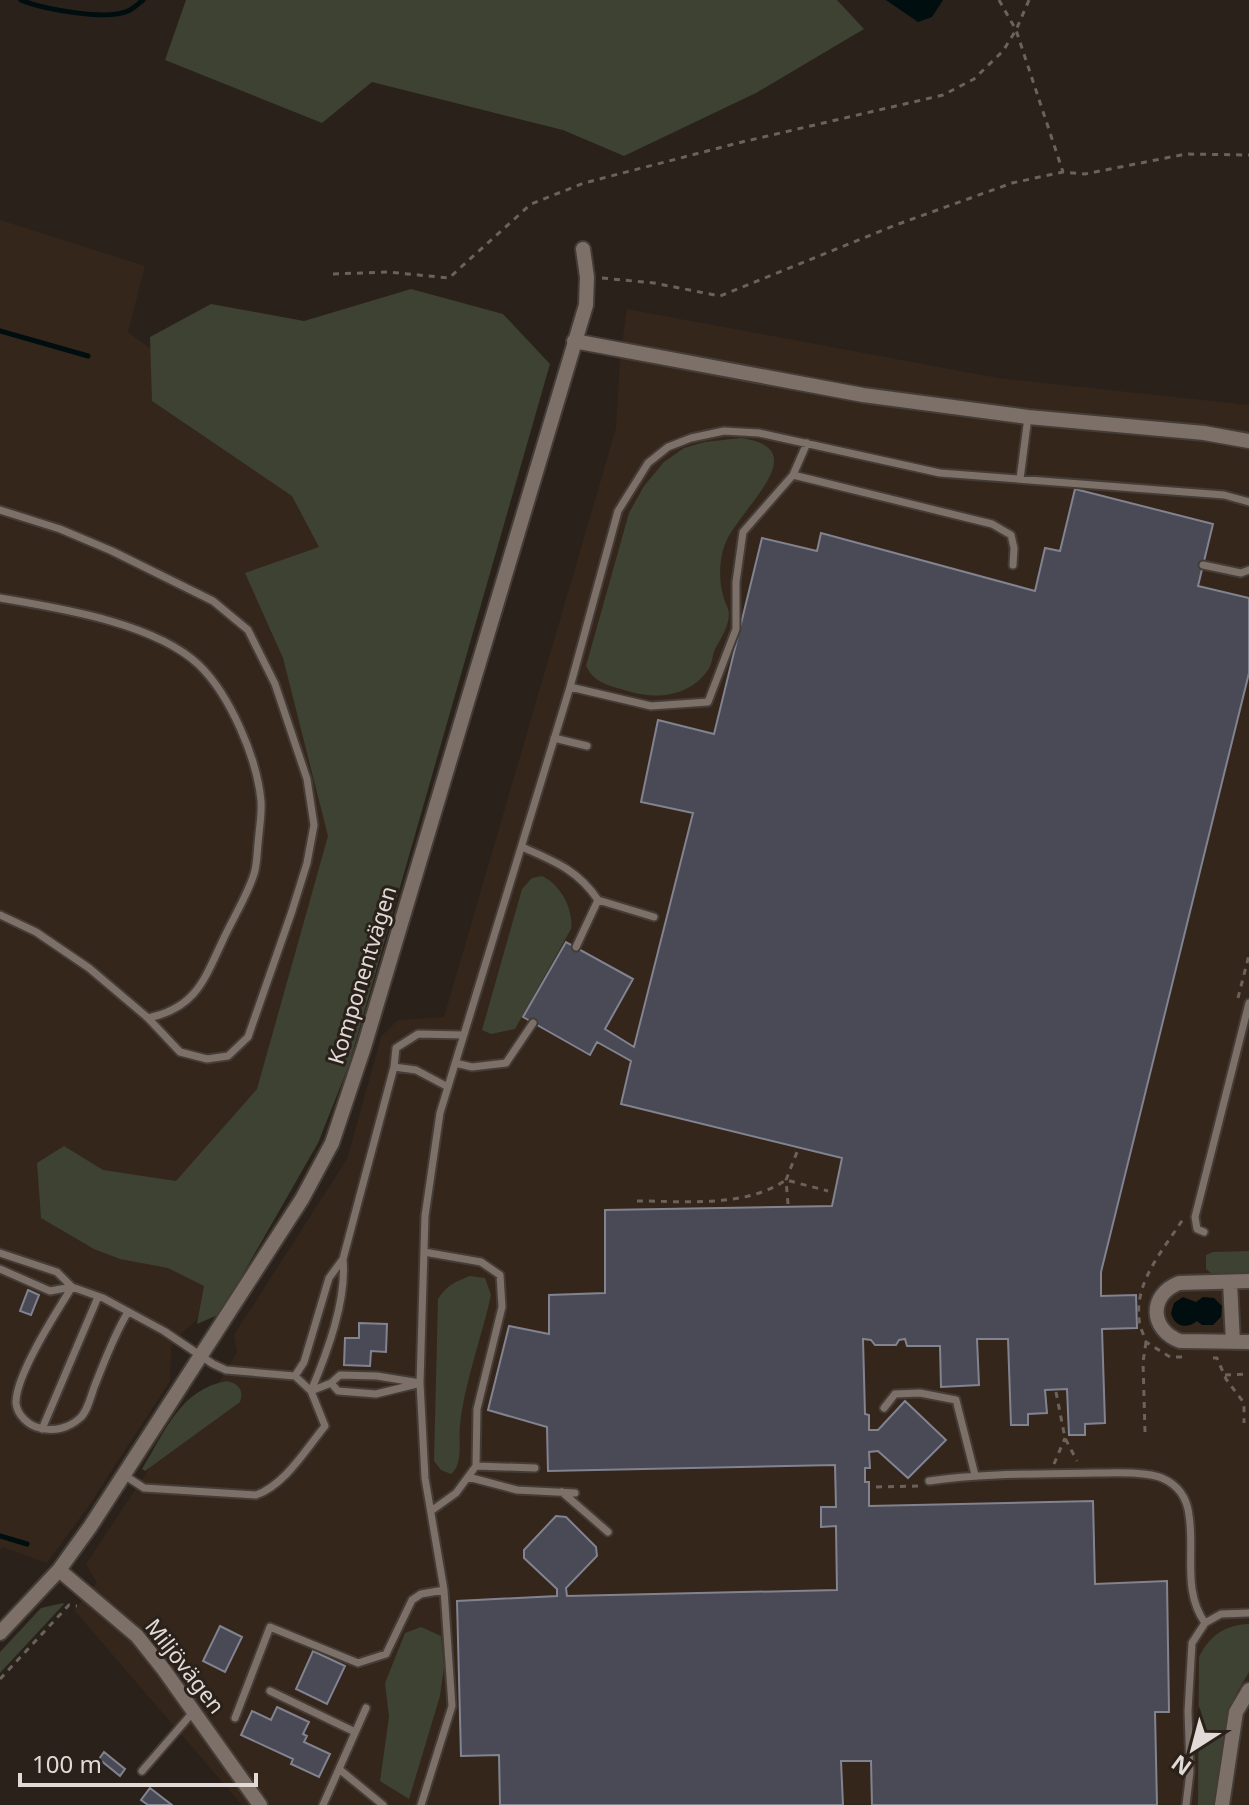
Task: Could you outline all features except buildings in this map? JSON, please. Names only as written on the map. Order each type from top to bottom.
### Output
[{"type":"street","name":"Komponentvägen","points":[[0,1633],[59,1570],[124,1475],[302,1199],[332,1143],[364,1047],[586,305],[587,277],[583,249]]},
{"type":"street","points":[[574,341],[863,395],[1028,417],[1204,433],[1249,441]]},
{"type":"street","points":[[1249,1281],[1179,1283],[1160,1295],[1156,1307],[1156,1320],[1170,1337],[1180,1341],[1249,1342]]},
{"type":"street","points":[[1230,1282],[1233,1342]]},
{"type":"street","name":"Miljövägen","points":[[59,1570],[137,1636],[260,1805]]},
{"type":"street","points":[[1222,1805],[1236,1712],[1249,1690]]},
{"type":"lane","points":[[1020,479],[1028,417]]},
{"type":"lane","points":[[421,1805],[452,1706],[444,1590],[425,1478],[420,1383],[428,1194],[440,1113],[570,687],[618,511],[648,463],[668,447],[691,438],[724,431],[759,433],[940,473],[1224,495],[1249,502]]},
{"type":"lane","points":[[570,687],[651,706],[708,702],[736,629],[736,582],[743,532],[793,475],[807,443]]},
{"type":"lane","points":[[793,475],[992,524],[1011,535],[1013,565]]},
{"type":"lane","points":[[0,510],[60,529],[124,557],[213,601],[248,630],[275,684],[307,779],[314,825],[307,863],[248,1037],[228,1056],[207,1059],[180,1052],[148,1018],[67,951],[0,915]]},
{"type":"lane","points":[[1203,565],[1241,573],[1249,570]]},
{"type":"lane","points":[[0,598],[51,606],[164,641],[197,663],[219,687],[239,725],[261,801],[255,872],[196,992],[189,1001],[167,1014],[148,1018]]},
{"type":"lane","points":[[554,738],[587,746]]},
{"type":"lane","points":[[522,847],[559,863],[586,882],[598,900],[654,917]]},
{"type":"lane","points":[[576,947],[598,900]]},
{"type":"lane","points":[[1204,1232],[1197,1229],[1195,1217],[1249,1003]]},
{"type":"lane","points":[[455,1063],[472,1067],[506,1063],[533,1023]]},
{"type":"lane","points":[[311,1391],[322,1366],[345,1282],[343,1259],[394,1067],[396,1048],[418,1034],[463,1035]]},
{"type":"lane","points":[[394,1067],[416,1070],[448,1087]]},
{"type":"lane","points":[[424,1252],[481,1262],[500,1275],[502,1307],[477,1409],[476,1466],[456,1493],[431,1511]]},
{"type":"lane","points":[[0,1253],[57,1272],[72,1287],[128,1312],[226,1370],[295,1376],[311,1391],[325,1426],[267,1491],[256,1495],[144,1488],[124,1475]]},
{"type":"lane","points":[[295,1376],[304,1362],[329,1278],[343,1259]]},
{"type":"lane","points":[[0,1269],[50,1291],[72,1287]]},
{"type":"lane","points":[[72,1287],[46,1328],[19,1388],[16,1405],[22,1418],[42,1429],[69,1427],[83,1416],[128,1312]]},
{"type":"lane","points":[[42,1429],[98,1297]]},
{"type":"lane","points":[[311,1391],[331,1383],[340,1375],[377,1376],[420,1383]]},
{"type":"lane","points":[[331,1383],[338,1391],[376,1394],[420,1383]]},
{"type":"lane","points":[[884,1408],[895,1394],[920,1393],[956,1400],[975,1475]]},
{"type":"lane","points":[[476,1466],[535,1468]]},
{"type":"lane","points":[[929,1481],[975,1475],[1083,1473],[1160,1476],[1180,1488],[1189,1515],[1193,1595],[1196,1610],[1205,1623]]},
{"type":"lane","points":[[468,1477],[517,1490],[575,1493]]},
{"type":"lane","points":[[562,1492],[608,1532]]},
{"type":"lane","points":[[235,1718],[270,1627],[358,1663],[386,1654],[412,1600],[421,1594],[444,1590]]},
{"type":"lane","points":[[1186,1805],[1190,1772],[1188,1711],[1192,1643],[1205,1623],[1221,1614],[1249,1613]]},
{"type":"lane","points":[[270,1691],[355,1732]]},
{"type":"lane","points":[[323,1805],[366,1708]]},
{"type":"lane","points":[[142,1771],[194,1711]]},
{"type":"lane","points":[[339,1769],[383,1805]]},
{"type":"path","points":[[999,0],[1016,30],[1063,172]]},
{"type":"path","points":[[333,274],[388,272],[449,278],[531,204],[599,179],[943,95],[974,79],[1003,51],[1029,0]]},
{"type":"path","points":[[587,277],[654,283],[720,296],[893,226],[1012,183],[1063,172],[1085,174],[1186,154],[1249,155]]},
{"type":"path","points":[[788,1204],[786,1180],[797,1152]]},
{"type":"path","points":[[637,1201],[722,1200],[772,1189],[786,1180],[828,1191]]},
{"type":"path","points":[[1145,1432],[1143,1362],[1146,1342]]},
{"type":"path","points":[[1217,1358],[1244,1403],[1244,1423]]},
{"type":"path","points":[[1225,1375],[1249,1374]]},
{"type":"path","points":[[1056,1392],[1065,1438],[1083,1473]]},
{"type":"path","points":[[1049,1474],[1065,1438]]},
{"type":"path","points":[[876,1487],[917,1486],[929,1481]]},
{"type":"path","points":[[0,1679],[69,1605],[84,1607]]},
{"type":"shaded area","points":[[886,0],[943,0],[932,17],[918,22]]},
{"type":"shaded area","points":[[0,220],[145,266],[128,332],[265,434],[331,534],[413,819],[208,1310],[171,1347],[170,1381],[88,1507],[47,1563],[2,1547],[0,1551]]},
{"type":"shaded area","points":[[627,309],[998,378],[1249,405],[1249,1805],[242,1805],[74,1610],[97,1583],[86,1564],[199,1393],[217,1386],[237,1352],[234,1335],[347,1159],[381,1037],[398,1020],[444,1017],[616,428],[620,357]]},
{"type":"shaded area","points":[[1183,1297],[1196,1302],[1203,1297],[1214,1298],[1222,1306],[1221,1317],[1213,1325],[1202,1325],[1197,1321],[1185,1326],[1178,1324],[1171,1313],[1174,1303]]},
{"type":"green space","points":[[186,0],[837,0],[864,29],[756,93],[624,156],[563,130],[372,82],[322,123],[165,60]]},
{"type":"green space","points":[[411,289],[503,314],[550,364],[349,1065],[318,1143],[220,1314],[197,1324],[204,1286],[168,1268],[120,1259],[94,1249],[41,1218],[37,1163],[64,1146],[103,1170],[176,1181],[257,1089],[328,836],[283,658],[245,573],[319,547],[292,496],[152,401],[150,337],[211,304],[304,321]]},
{"type":"green space","points":[[741,438],[763,444],[773,455],[773,468],[766,484],[724,547],[720,577],[729,617],[710,667],[693,685],[663,695],[642,694],[599,681],[586,666],[629,513],[644,486],[664,462],[684,448]]},
{"type":"green space","points":[[542,876],[555,885],[564,898],[570,913],[571,929],[515,1029],[491,1034],[482,1030],[522,889],[532,878]]},
{"type":"green space","points":[[1249,1251],[1249,1273],[1212,1274],[1206,1269],[1206,1255],[1213,1252]]},
{"type":"green space","points":[[470,1276],[485,1278],[491,1295],[462,1410],[458,1464],[451,1474],[441,1470],[434,1461],[438,1299],[452,1284]]},
{"type":"green space","points":[[227,1381],[240,1388],[240,1402],[145,1471],[142,1469],[167,1427],[186,1403],[197,1393]]},
{"type":"green space","points":[[63,1603],[0,1673],[0,1652],[41,1608]]},
{"type":"green space","points":[[1249,1624],[1249,1672],[1226,1721],[1214,1805],[1198,1805],[1199,1657],[1219,1633],[1233,1626]]},
{"type":"green space","points":[[421,1627],[441,1636],[444,1667],[440,1696],[409,1799],[380,1781],[389,1717],[385,1683],[405,1633]]},
{"type":"waterway","points":[[21,0],[59,10],[105,15],[128,11],[143,0]]},
{"type":"waterway","points":[[0,331],[88,356]]},
{"type":"waterway","points":[[0,1536],[27,1544]]}]
